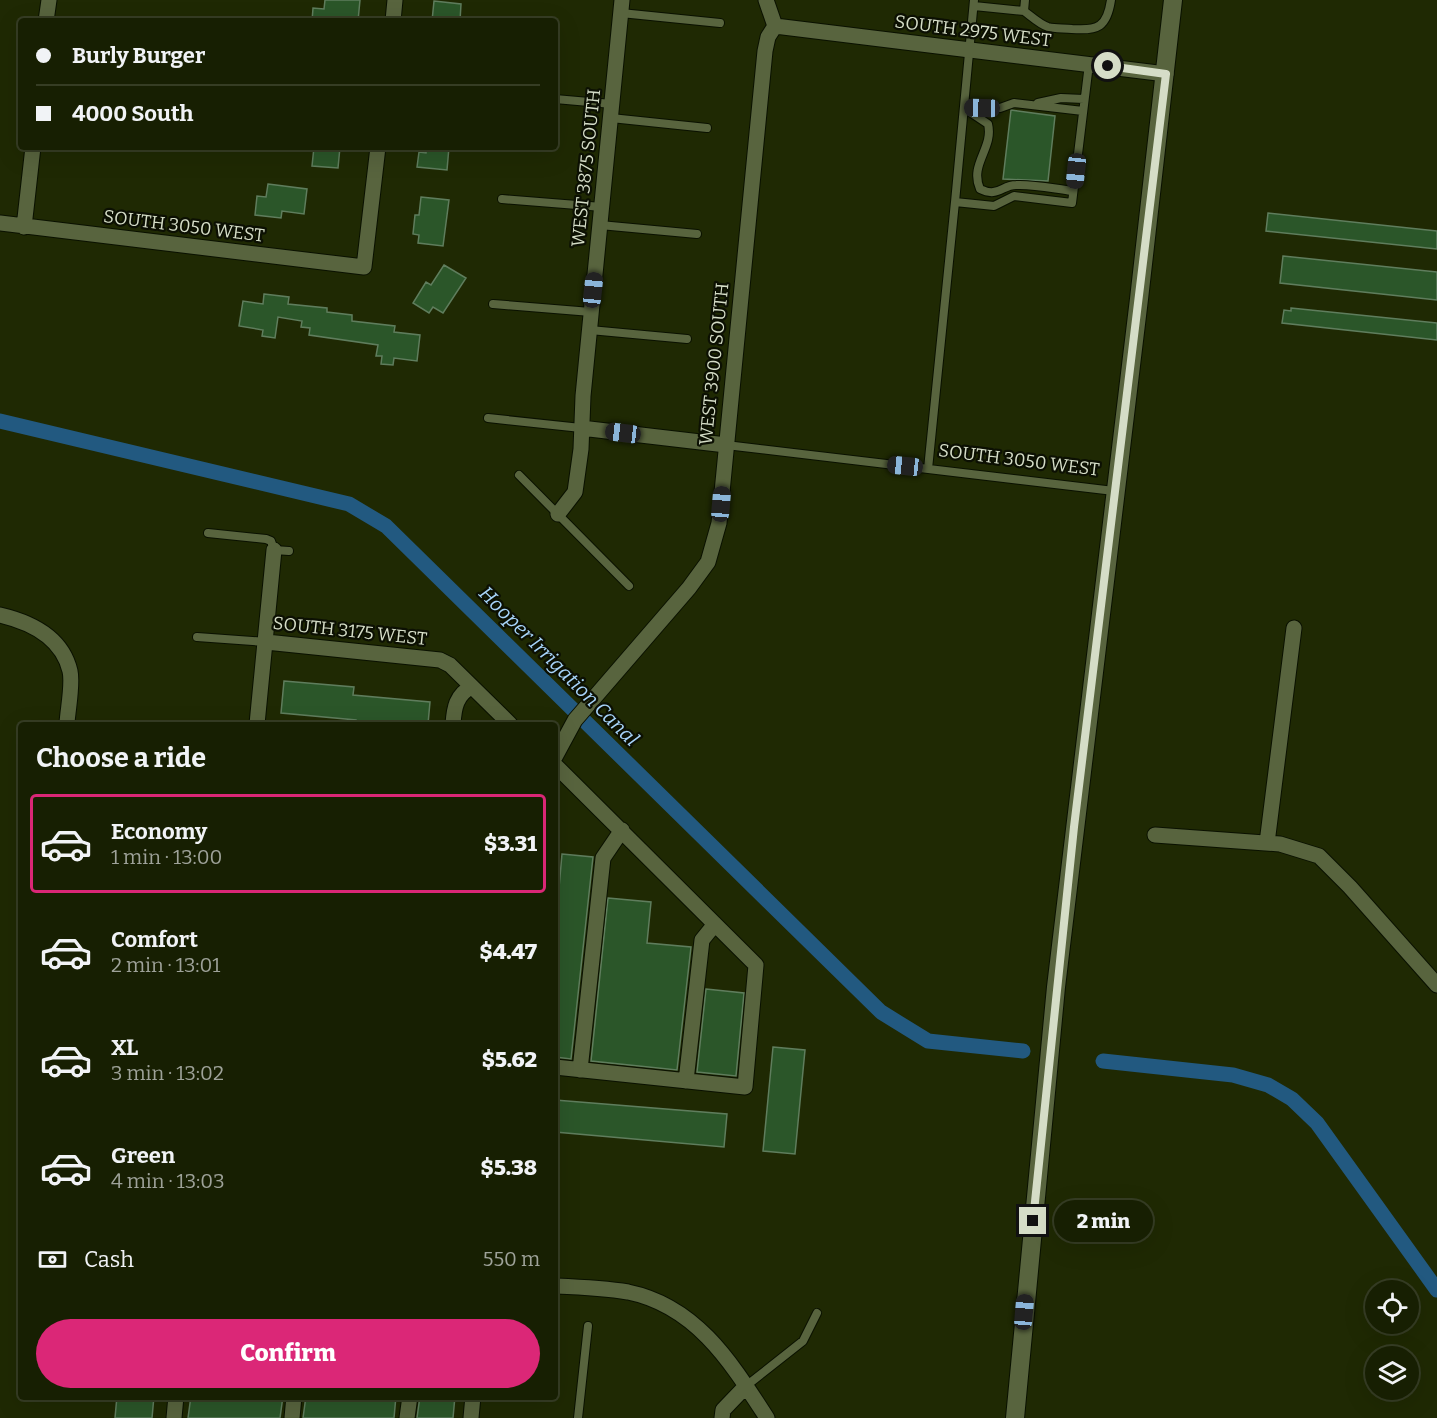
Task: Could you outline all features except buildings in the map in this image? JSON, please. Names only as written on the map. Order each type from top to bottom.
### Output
[{"type":"main road","points":[[1015,1418],[1056,987],[1173,0]]},
{"type":"street","points":[[46,18],[49,0]]},
{"type":"street","points":[[393,18],[395,0]]},
{"type":"street","points":[[766,0],[775,26]]},
{"type":"street","name":"WEST 3875 SOUTH","points":[[558,514],[575,492],[581,449],[591,312],[622,7]]},
{"type":"street","name":"SOUTH 2975 WEST","points":[[775,26],[1166,74]]},
{"type":"street","name":"WEST 3900 SOUTH","points":[[558,751],[575,720],[595,694],[689,588],[708,562],[719,523],[765,51],[768,37],[775,26]]},
{"type":"street","points":[[24,227],[33,150]]},
{"type":"street","name":"SOUTH 3050 WEST","points":[[0,223],[364,267],[378,150]]},
{"type":"street","name":"SOUTH 3050 WEST","points":[[581,428],[726,445]]},
{"type":"street","points":[[257,722],[266,642],[282,550]]},
{"type":"street","points":[[0,615],[21,620],[36,627],[54,641],[65,656],[71,672],[67,722]]},
{"type":"street","points":[[1267,843],[1294,628]]},
{"type":"street","name":"SOUTH 3175 WEST","points":[[266,642],[440,660],[450,665],[508,722]]},
{"type":"street","points":[[453,722],[457,700],[472,687]]},
{"type":"street","points":[[558,768],[756,964],[745,1087],[558,1067]]},
{"type":"street","points":[[580,1070],[603,858],[622,830]]},
{"type":"street","points":[[1155,835],[1280,844],[1318,856],[1350,887],[1437,986]]},
{"type":"street","points":[[686,1081],[702,940],[716,924]]},
{"type":"street","points":[[558,1286],[630,1293],[656,1300],[676,1312],[713,1340],[767,1418]]},
{"type":"street","points":[[722,1418],[723,1410],[746,1386]]},
{"type":"street","points":[[174,1418],[176,1400]]},
{"type":"street","points":[[292,1418],[294,1400]]},
{"type":"street","points":[[407,1418],[409,1400]]},
{"type":"street","points":[[471,1418],[473,1400]]},
{"type":"lane","points":[[1024,11],[1025,0]]},
{"type":"lane","points":[[928,469],[974,3],[1024,11],[1048,27],[1087,30],[1105,21],[1111,0]]},
{"type":"lane","points":[[622,7],[720,23]]},
{"type":"lane","points":[[955,202],[994,206],[1014,196],[1072,203],[1089,64]]},
{"type":"lane","points":[[1029,105],[1061,98],[1084,99]]},
{"type":"lane","points":[[558,100],[707,128]]},
{"type":"lane","points":[[964,108],[1000,108],[1014,103],[1083,111]]},
{"type":"lane","points":[[964,108],[987,124],[989,132],[977,169],[976,180],[980,189],[987,193],[1002,190],[1014,184],[1073,191]]},
{"type":"lane","points":[[502,199],[602,207]]},
{"type":"lane","points":[[600,225],[697,234]]},
{"type":"lane","points":[[493,304],[591,312]]},
{"type":"lane","points":[[590,330],[687,339]]},
{"type":"lane","name":"SOUTH 3050 WEST","points":[[488,418],[581,428]]},
{"type":"lane","name":"SOUTH 3050 WEST","points":[[726,445],[1116,491]]},
{"type":"lane","points":[[519,475],[629,586]]},
{"type":"lane","points":[[208,533],[266,539],[282,550]]},
{"type":"lane","name":"SOUTH 3175 WEST","points":[[197,637],[266,642]]},
{"type":"lane","points":[[746,1386],[803,1341],[817,1313]]},
{"type":"lane","points":[[579,1418],[588,1326]]},
{"type":"waterway","name":"Hooper Irrigation Canal","points":[[0,421],[349,504],[386,526],[881,1012],[928,1041],[1023,1051]]},
{"type":"waterway","name":"Hooper Irrigation Canal","points":[[1103,1061],[1233,1075],[1268,1085],[1292,1099],[1317,1123],[1437,1290]]},
{"type":"route","points":[[1033,1221],[1074,827],[1166,74],[1108,66]]}]
